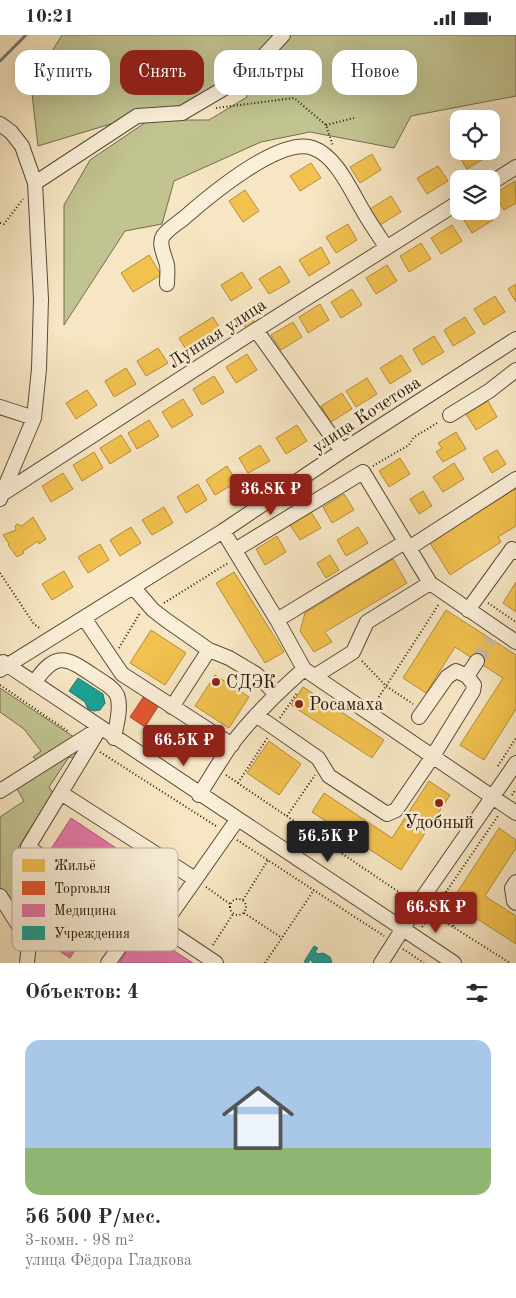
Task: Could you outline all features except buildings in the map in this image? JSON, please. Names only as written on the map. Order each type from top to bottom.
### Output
[{"type":"street","points":[[35,183],[136,117],[182,113],[245,77],[283,35]]},
{"type":"street","points":[[0,124],[11,132],[22,146],[35,183],[41,299],[39,369],[34,418],[1,497]]},
{"type":"street","points":[[167,283],[167,266],[161,243],[164,235],[241,173],[258,162],[287,149],[302,145],[314,148],[328,158],[344,178],[386,247]]},
{"type":"street","points":[[500,177],[516,167]]},
{"type":"street","name":"Лунная улица","points":[[1,497],[256,330],[450,208]]},
{"type":"street","points":[[256,330],[342,451]]},
{"type":"street","name":"улица Кочетова","points":[[3,666],[53,638],[223,531],[342,451],[516,339]]},
{"type":"street","points":[[450,415],[489,391],[516,370]]},
{"type":"street","points":[[0,407],[34,418]]},
{"type":"street","points":[[237,553],[363,472],[430,583],[468,610],[494,634],[516,642]]},
{"type":"street","points":[[277,620],[516,479]]},
{"type":"street","points":[[223,531],[310,673],[510,809]]},
{"type":"street","points":[[468,610],[515,549]]},
{"type":"street","points":[[199,795],[232,745],[276,694],[310,673],[353,652],[367,622],[430,583]]},
{"type":"street","points":[[133,587],[150,606],[209,650],[229,658],[256,674],[276,694]]},
{"type":"street","points":[[84,618],[122,674],[232,745]]},
{"type":"street","points":[[172,707],[209,650]]},
{"type":"street","points":[[34,683],[49,664],[66,660],[76,663],[110,687],[117,695],[118,704],[114,738]]},
{"type":"street","points":[[467,676],[477,661]]},
{"type":"street","points":[[3,666],[34,683],[199,795],[454,963]]},
{"type":"street","points":[[256,715],[318,759],[329,776],[387,814],[392,813],[396,809],[433,755],[473,691],[474,685],[467,676],[456,671],[447,677],[422,714]]},
{"type":"street","points":[[29,848],[28,847],[61,793],[86,743],[100,728]]},
{"type":"street","points":[[0,791],[86,743]]},
{"type":"street","points":[[381,963],[418,905],[516,763]]},
{"type":"street","points":[[61,793],[147,848]]},
{"type":"street","points":[[178,904],[237,819]]},
{"type":"street","points":[[178,868],[195,879]]},
{"type":"street","points":[[516,882],[512,888],[516,903]]},
{"type":"street","points":[[1,899],[12,916]]},
{"type":"street","points":[[178,938],[210,959]]},
{"type":"street","points":[[108,963],[117,951]]},
{"type":"path","points":[[210,109],[294,98],[326,125],[335,151]]},
{"type":"path","points":[[326,125],[354,118]]},
{"type":"path","points":[[0,223],[4,224],[35,183]]},
{"type":"path","points":[[363,472],[409,445],[414,437],[450,415]]},
{"type":"path","points":[[112,659],[150,606],[237,553]]},
{"type":"path","points":[[0,573],[34,624],[53,638]]},
{"type":"path","points":[[369,712],[445,594]]},
{"type":"path","points":[[478,596],[516,622]]},
{"type":"path","points":[[353,652],[386,686],[422,714]]},
{"type":"path","points":[[0,685],[386,938]]},
{"type":"path","points":[[287,817],[316,773],[315,766],[318,759]]},
{"type":"path","points":[[216,768],[430,913],[510,963]]},
{"type":"path","points":[[422,928],[446,891],[510,809],[516,789]]},
{"type":"path","points":[[243,900],[268,860]]},
{"type":"path","points":[[195,879],[230,904]]},
{"type":"path","points":[[265,963],[314,890]]},
{"type":"path","points":[[446,891],[454,928]]},
{"type":"path","points":[[243,900],[234,899],[230,904],[230,909],[234,914],[244,913]]},
{"type":"path","points":[[243,900],[246,907],[244,913]]},
{"type":"path","points":[[244,913],[282,938]]},
{"type":"path","points":[[210,959],[234,914]]},
{"type":"path","points":[[403,949],[424,963]]},
{"type":"green space","points":[[62,35],[516,35],[516,96],[411,116],[394,148],[310,132],[261,142],[174,181],[162,224],[125,231],[64,325],[64,205],[90,160],[149,120],[209,120],[247,97],[247,95],[322,95],[322,50],[214,50],[214,95],[182,113],[137,116],[38,146],[32,95],[110,95],[110,50],[53,50]]},
{"type":"green space","points":[[0,688],[77,739],[39,762],[33,757],[41,751],[24,729],[0,712]]},
{"type":"green space","points":[[79,747],[81,750],[74,758],[69,757],[49,787],[53,793],[18,848],[12,848],[12,906],[0,888],[0,817],[24,801],[17,789]]},
{"type":"waterway","points":[[0,61],[26,35]]},
{"type":"tunnel","points":[[477,661],[491,639]]},
{"type":"place","name":"СДЭК","points":[[216,682]]},
{"type":"place","name":"Росамаха","points":[[299,704]]},
{"type":"place","name":"Удобный","points":[[439,803]]}]
